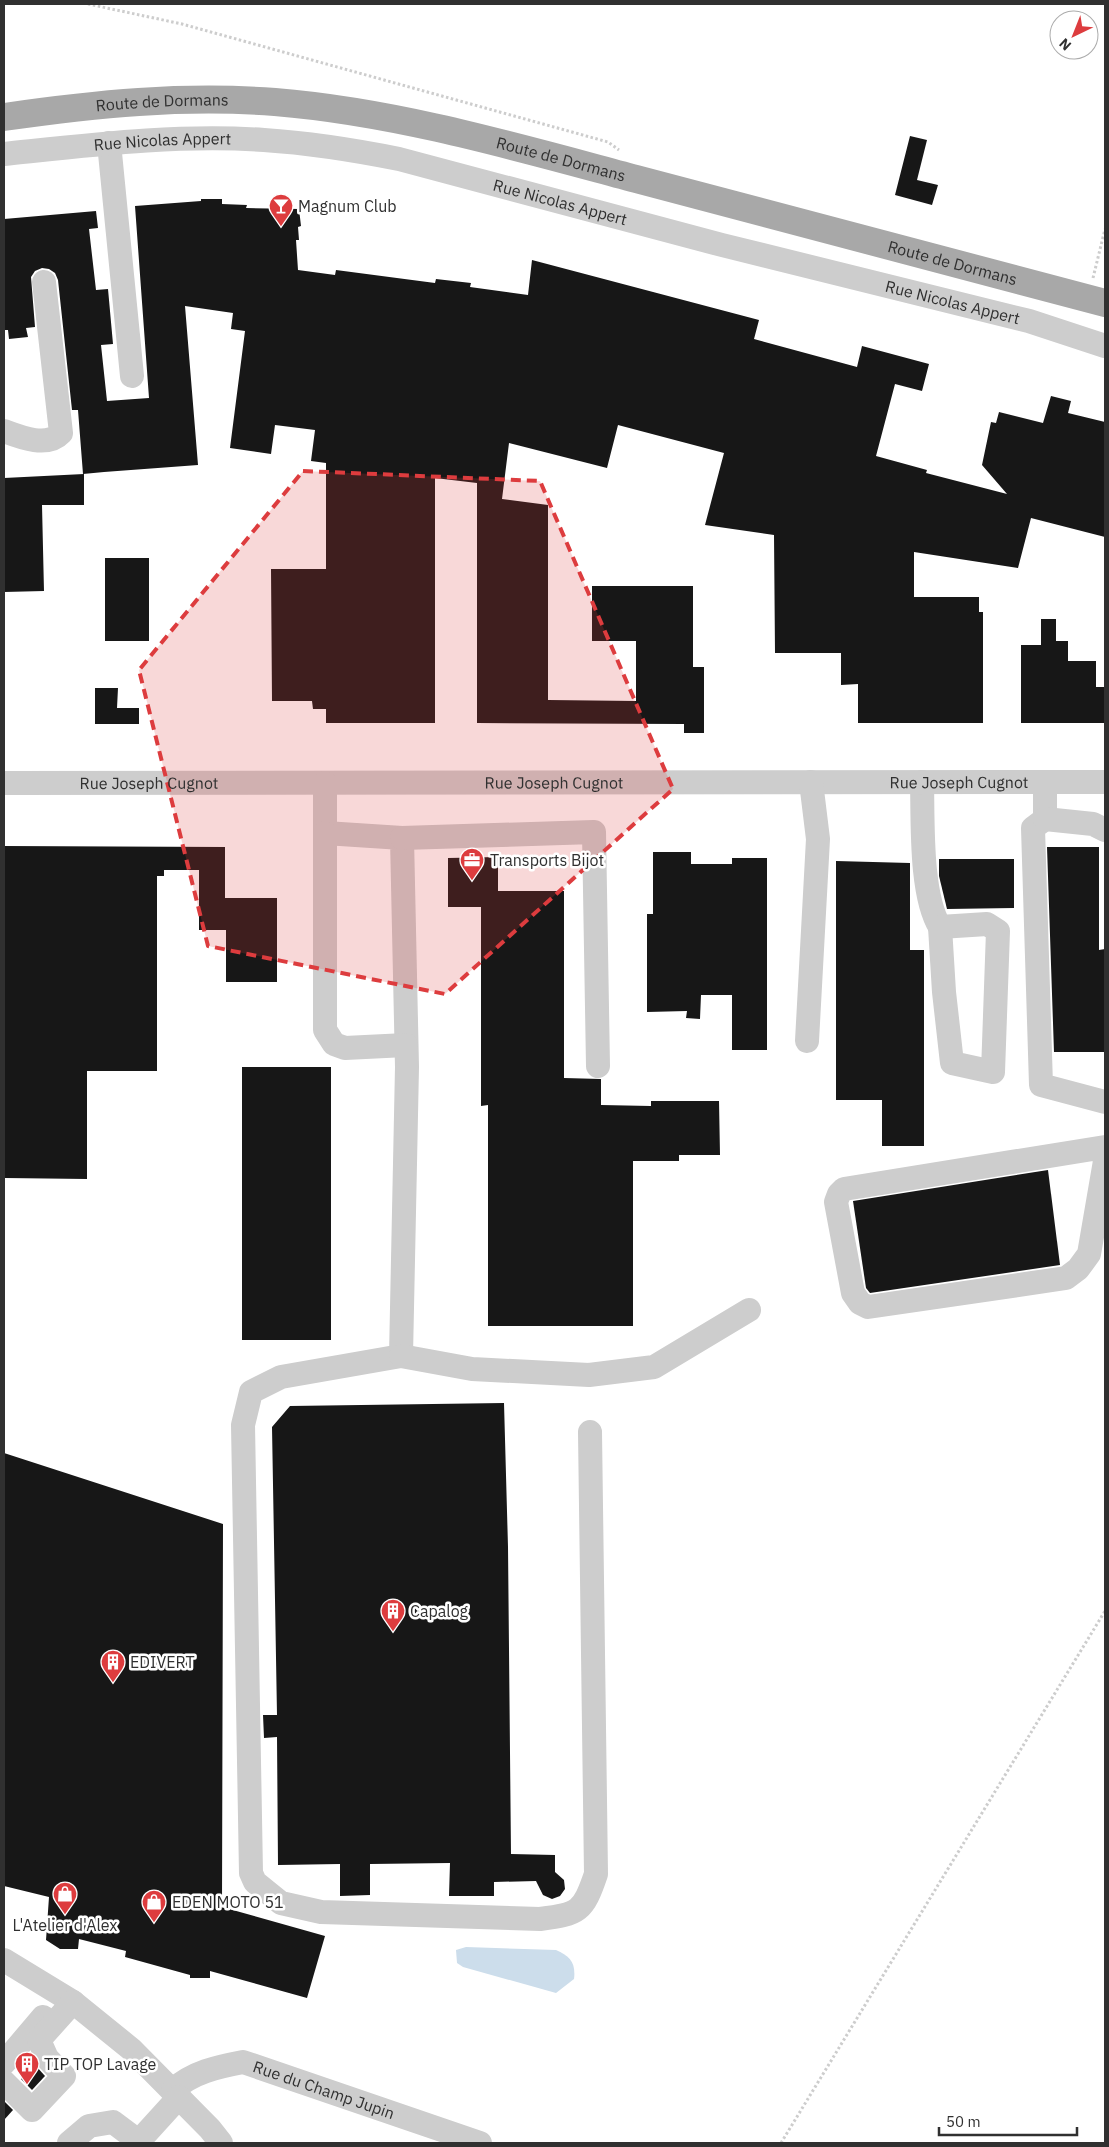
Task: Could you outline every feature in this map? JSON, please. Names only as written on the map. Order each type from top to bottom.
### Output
[{"type":"main road","name":"Route de Dormans","points":[[4,117],[106,103],[163,100],[274,102],[340,109],[427,126],[629,177],[1096,301]]},
{"type":"street","name":"Rue Nicolas Appert","points":[[4,154],[142,140],[263,140],[335,147],[399,159],[722,245],[1029,321],[1105,346]]},
{"type":"street","points":[[108,143],[132,376]]},
{"type":"street","points":[[4,430],[26,440],[46,440],[58,437],[61,433],[44,282]]},
{"type":"street","points":[[806,1041],[818,839],[811,782]]},
{"type":"street","points":[[922,782],[927,885],[932,914],[940,927],[944,992],[952,1063],[993,1072],[998,932],[987,924],[940,927]]},
{"type":"street","points":[[1044,819],[1045,782]]},
{"type":"street","name":"Rue Joseph Cugnot","points":[[4,783],[1105,782]]},
{"type":"street","points":[[325,783],[325,1030],[334,1044],[345,1048],[406,1045]]},
{"type":"street","points":[[1105,830],[1093,824],[1044,819],[1032,828],[1041,1085],[1105,1102]]},
{"type":"street","points":[[325,833],[402,838],[594,832],[598,1066]]},
{"type":"street","points":[[401,1356],[406,1045],[402,838]]},
{"type":"street","points":[[1105,1147],[844,1189],[839,1194],[836,1202],[854,1293],[860,1303],[868,1307],[1066,1278],[1078,1269],[1088,1254],[1105,1161]]},
{"type":"street","points":[[590,1432],[596,1874],[587,1900],[571,1915],[540,1919],[321,1912],[281,1903],[255,1882],[251,1873],[243,1425],[251,1392],[281,1377],[401,1356],[472,1369],[588,1375],[654,1367],[749,1310]]},
{"type":"street","points":[[4,1960],[67,1998],[131,2049],[221,2143]]},
{"type":"street","points":[[4,2063],[67,1998]]},
{"type":"street","points":[[4,2082],[32,2110],[64,2076],[47,2058],[39,2040],[67,1998]]},
{"type":"street","name":"Rue du Champ Jupin","points":[[140,2142],[185,2079],[215,2067],[243,2062],[480,2143]]},
{"type":"street","points":[[69,2143],[89,2126],[112,2122],[140,2142]]},
{"type":"path","points":[[88,4],[182,24],[608,142],[624,154],[629,168],[629,177]]},
{"type":"path","points":[[1096,301],[1105,229]]},
{"type":"path","points":[[780,2143],[1105,1611]]},
{"type":"highlighted area","points":[[303,471],[540,481],[673,789],[445,994],[208,946],[139,670]]},
{"type":"water","points":[[466,1947],[556,1950],[565,1955],[573,1964],[574,1979],[556,1993],[463,1967],[457,1963],[456,1950]]},
{"type":"building","points":[[910,136],[927,140],[917,180],[938,185],[932,205],[895,195]]},
{"type":"building","points":[[201,199],[222,199],[222,204],[247,205],[246,208],[299,209],[301,226],[298,227],[299,240],[296,240],[298,270],[335,275],[336,270],[435,283],[436,279],[471,283],[470,287],[528,295],[532,260],[759,320],[754,339],[857,367],[862,346],[929,364],[922,391],[895,384],[876,456],[927,470],[926,473],[1007,494],[982,465],[991,422],[996,423],[999,412],[1043,423],[1051,396],[1071,401],[1068,413],[1105,422],[1105,537],[1031,518],[1018,568],[914,552],[914,597],[979,597],[979,612],[983,612],[983,723],[858,723],[858,684],[841,685],[841,653],[775,653],[774,535],[705,525],[724,453],[618,425],[607,468],[509,443],[502,499],[548,505],[548,700],[636,701],[636,641],[592,641],[592,586],[693,586],[693,667],[704,667],[704,733],[684,733],[684,724],[477,723],[477,483],[435,478],[435,723],[326,723],[326,709],[313,709],[312,701],[272,701],[271,569],[326,569],[326,463],[311,461],[315,430],[275,425],[271,454],[230,448],[245,331],[231,329],[233,313],[185,306],[198,465],[83,474],[78,410],[72,410],[58,280],[55,273],[49,269],[42,268],[35,271],[31,277],[35,327],[26,328],[28,337],[9,339],[8,330],[4,330],[4,219],[96,211],[98,228],[89,229],[96,290],[108,289],[113,344],[101,345],[107,401],[149,398],[135,206],[201,201]]},
{"type":"building","points":[[84,474],[84,505],[42,505],[44,591],[4,592],[4,478]]},
{"type":"building","points":[[105,558],[149,558],[149,641],[105,641]]},
{"type":"building","points":[[1041,619],[1056,619],[1056,641],[1068,641],[1068,661],[1096,661],[1096,687],[1105,687],[1105,723],[1021,723],[1021,645],[1041,645]]},
{"type":"building","points":[[95,688],[118,688],[117,708],[139,708],[139,724],[95,724]]},
{"type":"building","points":[[4,846],[225,847],[225,898],[277,898],[277,982],[226,982],[226,930],[199,930],[199,870],[164,870],[164,876],[157,876],[157,1071],[87,1071],[87,1179],[5,1178]]},
{"type":"building","points":[[1047,847],[1099,847],[1099,950],[1105,949],[1105,1052],[1054,1052]]},
{"type":"building","points":[[653,852],[691,852],[691,864],[732,864],[732,858],[767,858],[767,1050],[732,1050],[732,995],[701,995],[700,1019],[686,1018],[687,1011],[647,1012],[647,914],[653,914]]},
{"type":"building","points":[[498,857],[498,891],[564,891],[564,1078],[601,1079],[601,1105],[651,1106],[651,1101],[719,1101],[720,1155],[679,1155],[679,1161],[633,1161],[633,1326],[488,1326],[488,1105],[481,1106],[481,907],[448,907],[448,858]]},
{"type":"building","points":[[939,859],[1014,859],[1014,908],[947,909],[939,876]]},
{"type":"building","points":[[836,861],[910,863],[910,950],[924,950],[924,1146],[882,1146],[882,1100],[836,1100]]},
{"type":"building","points":[[242,1067],[331,1067],[331,1340],[242,1340]]},
{"type":"building","points":[[1048,1170],[1060,1265],[870,1293],[866,1288],[853,1201]]},
{"type":"building","name":"Capalog","points":[[504,1403],[508,1547],[511,1854],[555,1855],[555,1872],[564,1880],[565,1889],[560,1896],[552,1899],[543,1895],[536,1881],[494,1882],[494,1896],[449,1896],[450,1863],[370,1864],[370,1895],[340,1896],[340,1864],[278,1865],[277,1737],[264,1738],[263,1715],[277,1715],[272,1427],[290,1406]]},
{"type":"building","name":"EDIVERT","points":[[4,1453],[223,1524],[222,1907],[325,1936],[307,1998],[210,1971],[210,1978],[190,1978],[190,1975],[125,1957],[126,1951],[79,1939],[78,1949],[60,1949],[46,1940],[49,1897],[4,1886]]},
{"type":"building","points":[[36,2066],[45,2076],[32,2090],[21,2079]]},
{"type":"building","points":[[4,2101],[13,2110],[4,2120]]},
{"type":"place","name":"Magnum Club","points":[[281,227]]},
{"type":"place","name":"Transports Bijot","points":[[472,881]]},
{"type":"place","name":"Capalog","points":[[393,1632]]},
{"type":"place","name":"EDIVERT","points":[[113,1683]]},
{"type":"place","name":"L'Atelier d'Alex","points":[[65,1915]]},
{"type":"place","name":"EDEN MOTO 51","points":[[154,1923]]},
{"type":"place","name":"TIP TOP Lavage","points":[[27,2085]]}]
